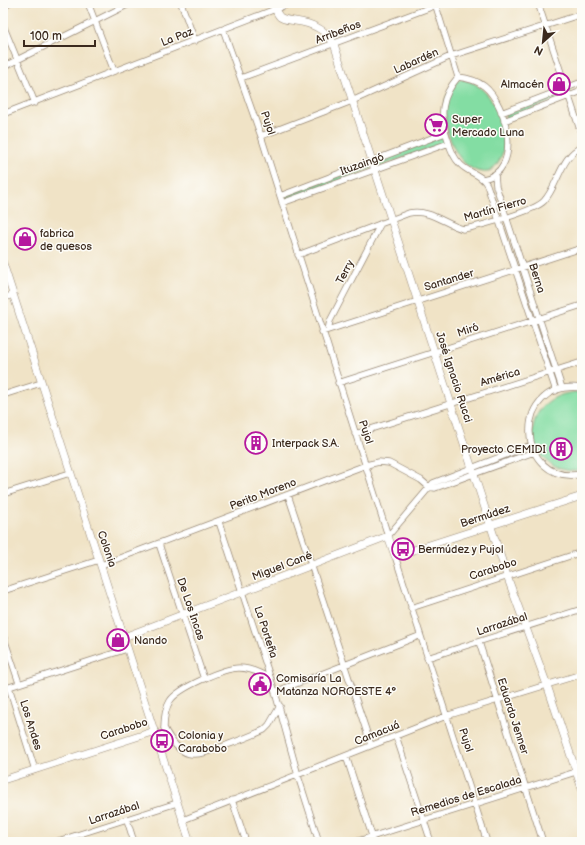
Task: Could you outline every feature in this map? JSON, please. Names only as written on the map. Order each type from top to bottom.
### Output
[{"type":"main road","points":[[3,5],[7,3]]},
{"type":"street","points":[[88,3],[114,71]]},
{"type":"street","points":[[3,67],[131,3]]},
{"type":"street","points":[[181,3],[195,41]]},
{"type":"street","name":"La Paz","points":[[3,114],[195,41],[274,6],[291,3]]},
{"type":"street","name":"Arribeños","points":[[241,78],[334,44],[435,4],[442,3]]},
{"type":"street","points":[[538,3],[582,136]]},
{"type":"street","points":[[435,4],[458,76],[483,86],[492,96],[504,121],[508,136],[508,150],[504,161],[495,174],[483,178],[460,164],[448,142],[445,133],[442,115],[444,98],[450,86],[458,76]]},
{"type":"street","name":"José Ignacio Rucci","points":[[274,6],[282,18],[305,22],[318,28],[328,36],[334,44],[507,576],[579,771],[582,789]]},
{"type":"street","name":"Labardén","points":[[261,136],[352,101],[451,56],[582,14]]},
{"type":"street","points":[[3,25],[35,103]]},
{"type":"street","name":"Pujol","points":[[223,29],[261,136],[298,255],[325,331],[338,383],[366,465],[410,608],[487,842]]},
{"type":"street","points":[[501,113],[582,82]]},
{"type":"street","points":[[504,121],[582,91]]},
{"type":"street","name":"Ituzaingó","points":[[280,196],[445,133]]},
{"type":"street","name":"Ituzaingó","points":[[282,203],[448,142]]},
{"type":"street","name":"Martín Fierro","points":[[298,255],[409,213],[425,213],[463,229],[535,208],[543,202],[571,155],[582,147]]},
{"type":"street","name":"Berna","points":[[495,174],[496,186],[562,388]]},
{"type":"street","name":"Berna","points":[[483,178],[499,219],[556,390]]},
{"type":"street","name":"Terry","points":[[325,331],[381,223]]},
{"type":"street","name":"Santander","points":[[325,331],[582,248]]},
{"type":"street","name":"Colonia","points":[[3,263],[190,842]]},
{"type":"street","points":[[3,298],[13,294]]},
{"type":"street","name":"Miró","points":[[338,383],[582,305]]},
{"type":"street","name":"América","points":[[355,434],[582,362]]},
{"type":"street","points":[[3,395],[41,383]]},
{"type":"street","points":[[581,476],[565,475],[552,470],[542,462],[534,452],[531,445],[529,426],[533,413],[544,397],[562,388],[582,388]]},
{"type":"street","points":[[429,487],[435,488],[531,445]]},
{"type":"street","points":[[473,470],[534,452]]},
{"type":"street","name":"Perito Moreno","points":[[3,591],[159,544],[366,465],[379,462],[389,463],[421,480],[429,487]]},
{"type":"street","points":[[3,494],[70,473]]},
{"type":"street","name":"Miguel Cané","points":[[124,638],[388,536],[425,495],[429,487]]},
{"type":"street","points":[[288,496],[371,745]]},
{"type":"street","name":"Bermúdez","points":[[395,556],[582,496]]},
{"type":"street","name":"La Porteña","points":[[219,522],[280,706],[298,774],[319,842]]},
{"type":"street","name":"De Los Incas","points":[[159,544],[204,679]]},
{"type":"street","name":"Carabobo","points":[[410,608],[582,552]]},
{"type":"street","name":"Larrazábal","points":[[427,658],[582,609]]},
{"type":"street","points":[[3,635],[19,683]]},
{"type":"street","points":[[275,692],[419,636]]},
{"type":"street","name":"Eduardo Jenner","points":[[479,642],[543,842]]},
{"type":"street","points":[[6,688],[127,649]]},
{"type":"street","name":"Carabobo","points":[[3,780],[164,728],[165,712],[170,700],[183,690],[204,679],[237,668],[255,671],[271,680]]},
{"type":"street","name":"Camacuá","points":[[183,820],[446,716],[582,674]]},
{"type":"street","name":"Los Andes","points":[[6,688],[35,770]]},
{"type":"street","points":[[164,728],[174,744],[181,750],[188,754],[202,754],[264,730],[269,725],[280,706]]},
{"type":"street","points":[[396,736],[431,842]]},
{"type":"street","points":[[346,756],[373,839]]},
{"type":"street","name":"Remedios de Escalada","points":[[355,842],[373,839],[424,819],[579,771]]},
{"type":"street","points":[[232,800],[246,842]]},
{"type":"street","name":"Larrazábal","points":[[57,842],[177,803]]},
{"type":"street","points":[[127,820],[134,842]]},
{"type":"green space","points":[[461,79],[478,86],[486,94],[499,115],[503,128],[504,141],[502,153],[497,164],[488,172],[477,171],[467,166],[459,157],[449,134],[446,122],[446,99],[457,81]]},
{"type":"green space","points":[[566,91],[567,95],[506,119],[505,115]]},
{"type":"green space","points":[[445,136],[446,142],[378,167],[376,161]]},
{"type":"green space","points":[[370,164],[372,168],[284,201],[282,197]]},
{"type":"green space","points":[[575,392],[582,393],[582,471],[562,469],[547,462],[537,450],[533,436],[535,421],[542,408],[555,397]]},
{"type":"place","name":"Almacén","points":[[559,84]]},
{"type":"place","name":"Super Mercado Luna","points":[[436,125]]},
{"type":"place","name":"fabrica de quesos","points":[[25,239]]},
{"type":"place","name":"Interpack S.A.","points":[[256,443]]},
{"type":"place","name":"Proyecto CEMIDI","points":[[561,449]]},
{"type":"place","name":"Bermúdez y Pujol","points":[[403,549]]},
{"type":"place","name":"Nando","points":[[118,640]]},
{"type":"place","name":"Comisaría La Matanza NOROESTE 4°","points":[[260,684]]},
{"type":"place","name":"Colonia y Carabobo","points":[[162,741]]}]
